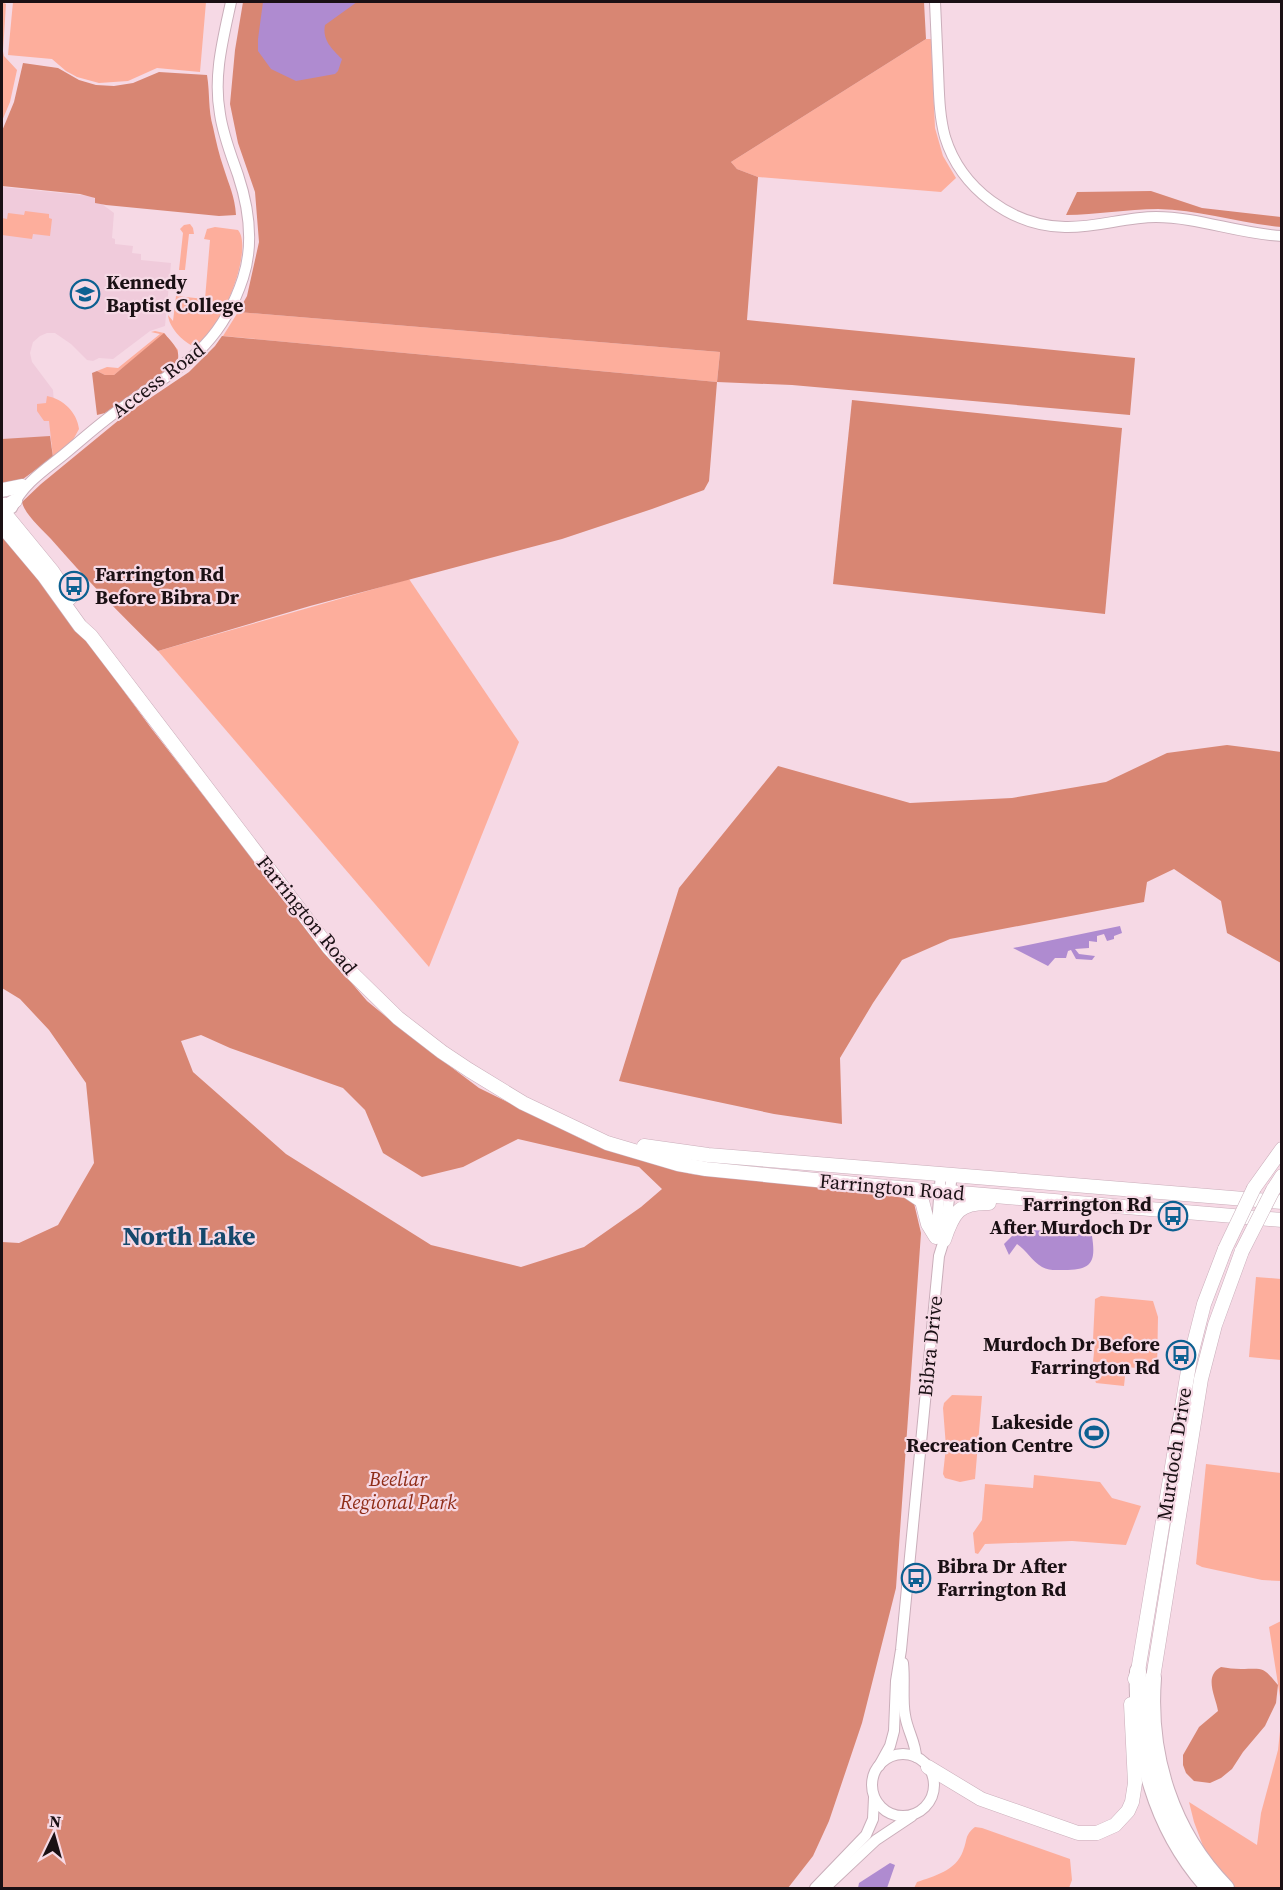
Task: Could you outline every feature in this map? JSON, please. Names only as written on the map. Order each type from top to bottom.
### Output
[{"type":"highway","points":[[1145,1674],[1137,1702],[1146,1770],[1155,1800],[1177,1845],[1209,1888]]},
{"type":"highway","points":[[1145,1674],[1157,1761],[1166,1790],[1194,1849],[1226,1888]]},
{"type":"main road","points":[[2,490],[25,484]]},
{"type":"main road","name":"Farrington Road","points":[[2,510],[6,523],[80,626],[91,636],[329,948],[374,996],[433,1045],[468,1070],[523,1103],[608,1143],[678,1164],[737,1173],[1281,1220]]},
{"type":"main road","name":"Farrington Road","points":[[6,523],[52,571],[85,620],[91,636]]},
{"type":"main road","name":"Farrington Road","points":[[581,1130],[657,1149],[708,1155],[1111,1188],[1277,1196]]},
{"type":"main road","name":"Murdoch Drive","points":[[1145,1674],[1190,1359],[1204,1304],[1225,1249],[1254,1188],[1281,1149]]},
{"type":"main road","name":"Murdoch Drive","points":[[1145,1674],[1201,1379],[1215,1325],[1242,1251],[1277,1196],[1281,1176]]},
{"type":"main road","points":[[903,1188],[922,1201],[928,1224],[940,1239],[952,1217],[967,1205],[978,1203],[1038,1205],[1072,1202]]},
{"type":"main road","points":[[1111,1188],[1106,1193],[1107,1196],[1163,1203],[1174,1211]]},
{"type":"main road","points":[[928,1767],[981,1799],[1078,1833],[1088,1834],[1107,1830],[1128,1811],[1134,1793],[1131,1698],[1134,1681],[1145,1674]]},
{"type":"street","name":"Access Road","points":[[6,523],[11,511],[6,502],[25,484],[124,405],[191,359],[216,334],[238,292],[246,266],[249,239],[248,218],[242,187],[222,126],[217,93],[218,68],[231,2]]},
{"type":"street","points":[[935,2],[940,114],[945,137],[953,157],[965,175],[995,205],[1024,219],[1048,226],[1082,226],[1151,217],[1195,221],[1243,232],[1281,236]]},
{"type":"street","name":"Bibra Drive","points":[[879,1766],[890,1746],[896,1715],[896,1681],[901,1650],[946,1174]]},
{"type":"street","name":"Bibra Drive","points":[[901,1650],[905,1680],[904,1713],[916,1749],[916,1757]]},
{"type":"street","points":[[815,1888],[866,1835],[873,1819],[872,1780],[879,1766],[885,1760],[900,1754],[916,1757],[928,1767],[934,1782],[932,1798],[927,1805],[876,1840],[825,1888]]},
{"type":"street","points":[[874,1796],[878,1803],[891,1813],[898,1816],[915,1814]]},
{"type":"shaded area","points":[[2,2],[6,4],[4,56],[17,70],[10,102],[2,121]]},
{"type":"shaded area","points":[[13,2],[206,2],[200,72],[157,68],[128,81],[99,83],[77,77],[52,59],[8,55]]},
{"type":"shaded area","points":[[263,2],[357,2],[325,25],[326,40],[342,59],[338,71],[335,74],[296,81],[271,69],[258,51]]},
{"type":"shaded area","points":[[926,39],[931,39],[935,128],[943,156],[956,178],[941,192],[758,177],[737,169],[731,162]]},
{"type":"shaded area","name":"Kennedy Baptist College","points":[[2,187],[91,196],[114,213],[112,238],[115,239],[115,244],[133,246],[132,253],[141,254],[141,260],[171,263],[165,326],[150,331],[113,359],[87,360],[71,344],[55,333],[47,333],[33,342],[30,353],[32,362],[53,390],[57,442],[2,445]]},
{"type":"shaded area","points":[[25,211],[49,214],[49,218],[52,219],[50,236],[33,234],[32,239],[2,235],[2,218],[7,219],[8,213],[24,215]]},
{"type":"shaded area","points":[[190,224],[194,234],[189,234],[185,270],[179,270],[183,233],[180,229]]},
{"type":"shaded area","points":[[215,227],[238,230],[242,240],[242,256],[238,274],[223,312],[203,340],[193,346],[177,333],[168,315],[173,321],[176,296],[205,299],[210,240],[204,239],[207,229]]},
{"type":"shaded area","points":[[238,312],[720,352],[717,382],[223,336]]},
{"type":"shaded area","points":[[151,332],[164,333],[178,350],[178,361],[161,337],[114,375],[105,375],[97,371],[107,367],[118,368],[160,334]]},
{"type":"shaded area","points":[[47,396],[68,407],[79,429],[73,440],[53,457],[49,421],[44,421],[37,411],[37,404],[46,403]]},
{"type":"shaded area","points":[[409,579],[519,742],[429,967],[158,651]]},
{"type":"shaded area","points":[[1120,926],[1122,933],[1114,936],[1114,939],[1107,941],[1104,934],[1097,936],[1097,942],[1089,941],[1089,948],[1075,949],[1079,954],[1095,956],[1092,960],[1076,959],[1071,950],[1068,951],[1066,958],[1055,958],[1048,966],[1013,948]]},
{"type":"shaded area","points":[[1018,1229],[1089,1234],[1092,1236],[1093,1252],[1090,1263],[1073,1270],[1047,1269],[1035,1262],[1017,1244],[1009,1255],[1004,1244],[1012,1236],[1013,1231]]},
{"type":"shaded area","points":[[1256,1277],[1281,1279],[1281,1360],[1249,1357]]},
{"type":"shaded area","points":[[1101,1296],[1153,1301],[1158,1317],[1157,1370],[1126,1367],[1124,1386],[1096,1383],[1092,1371],[1095,1343],[1093,1340],[1095,1299]]},
{"type":"shaded area","points":[[952,1395],[982,1396],[975,1479],[960,1482],[945,1478],[943,1474],[946,1447],[943,1408],[944,1403]]},
{"type":"shaded area","points":[[1206,1464],[1281,1473],[1281,1581],[1262,1580],[1196,1564]]},
{"type":"shaded area","points":[[1034,1475],[1100,1482],[1112,1498],[1141,1506],[1126,1545],[1072,1541],[985,1544],[978,1554],[975,1553],[973,1533],[982,1520],[985,1484],[1033,1488]]},
{"type":"shaded area","points":[[1281,1621],[1281,1722],[1280,1697],[1269,1627]]},
{"type":"shaded area","points":[[1281,1722],[1281,1888],[1233,1888],[1209,1862],[1189,1802],[1257,1845],[1261,1813],[1278,1750]]},
{"type":"shaded area","points":[[975,1827],[1070,1859],[1072,1880],[1069,1888],[914,1888],[917,1882],[944,1872],[960,1858],[968,1835]]},
{"type":"shaded area","points":[[890,1863],[895,1865],[887,1888],[858,1888],[859,1883]]},
{"type":"green space","points":[[243,2],[924,2],[926,39],[731,162],[737,169],[758,177],[747,320],[1135,358],[1130,415],[792,385],[717,382],[720,352],[238,312],[247,296],[259,242],[255,192],[238,143],[230,104],[235,50]]},
{"type":"green space","points":[[23,63],[58,68],[79,80],[96,85],[114,86],[133,83],[159,72],[207,75],[211,121],[236,215],[219,216],[106,205],[95,203],[95,198],[80,194],[2,186],[2,131],[14,102]]},
{"type":"green space","points":[[1151,191],[1202,208],[1281,217],[1281,227],[1158,209],[1066,215],[1077,192]]},
{"type":"green space","points":[[164,333],[177,350],[177,363],[105,413],[97,415],[92,373],[97,371],[105,375],[114,375]]},
{"type":"green space","points":[[222,336],[717,382],[709,481],[704,490],[562,539],[310,606],[158,651],[34,522],[22,502],[125,415],[189,372]]},
{"type":"green space","points":[[852,400],[1122,428],[1105,614],[833,584]]},
{"type":"green space","points":[[50,436],[53,457],[19,482],[2,486],[2,439]]},
{"type":"green space","name":"Beeliar Regional Park","points":[[2,534],[76,626],[151,728],[321,947],[367,1001],[479,1088],[592,1144],[691,1174],[913,1199],[921,1233],[896,1588],[862,1723],[829,1821],[813,1856],[788,1888],[2,1888],[2,1242],[19,1243],[58,1225],[94,1163],[86,1083],[49,1030],[20,999],[2,988]],"holes":[[[201,1035],[230,1048],[343,1088],[365,1110],[383,1153],[422,1177],[463,1167],[518,1139],[639,1167],[662,1189],[641,1207],[584,1247],[521,1267],[431,1245],[286,1154],[193,1072],[181,1041]]]},
{"type":"green space","points":[[1227,745],[1281,752],[1281,963],[1227,933],[1221,901],[1174,869],[1147,882],[1144,902],[950,939],[902,960],[840,1058],[842,1124],[774,1114],[619,1081],[679,888],[778,766],[910,803],[1012,798],[1106,782],[1167,753]]},
{"type":"green space","points":[[1221,1667],[1259,1669],[1269,1674],[1278,1685],[1276,1703],[1265,1726],[1232,1769],[1210,1783],[1194,1781],[1186,1773],[1183,1755],[1199,1727],[1218,1711],[1212,1681],[1216,1671]]},
{"type":"place","name":"Kennedy Baptist College","points":[[85,294]]},
{"type":"place","name":"Farrington Rd Before Bibra Dr","points":[[74,586]]},
{"type":"place","name":"Farrington Rd After Murdoch Dr","points":[[1173,1216]]},
{"type":"place","name":"Murdoch Dr Before Farrington Rd","points":[[1181,1355]]},
{"type":"place","name":"Lakeside Recreation Centre","points":[[1094,1433]]},
{"type":"place","name":"Bibra Dr After Farrington Rd","points":[[916,1578]]},
{"type":"district","name":"North Lake","points":[[189,1236]]}]
